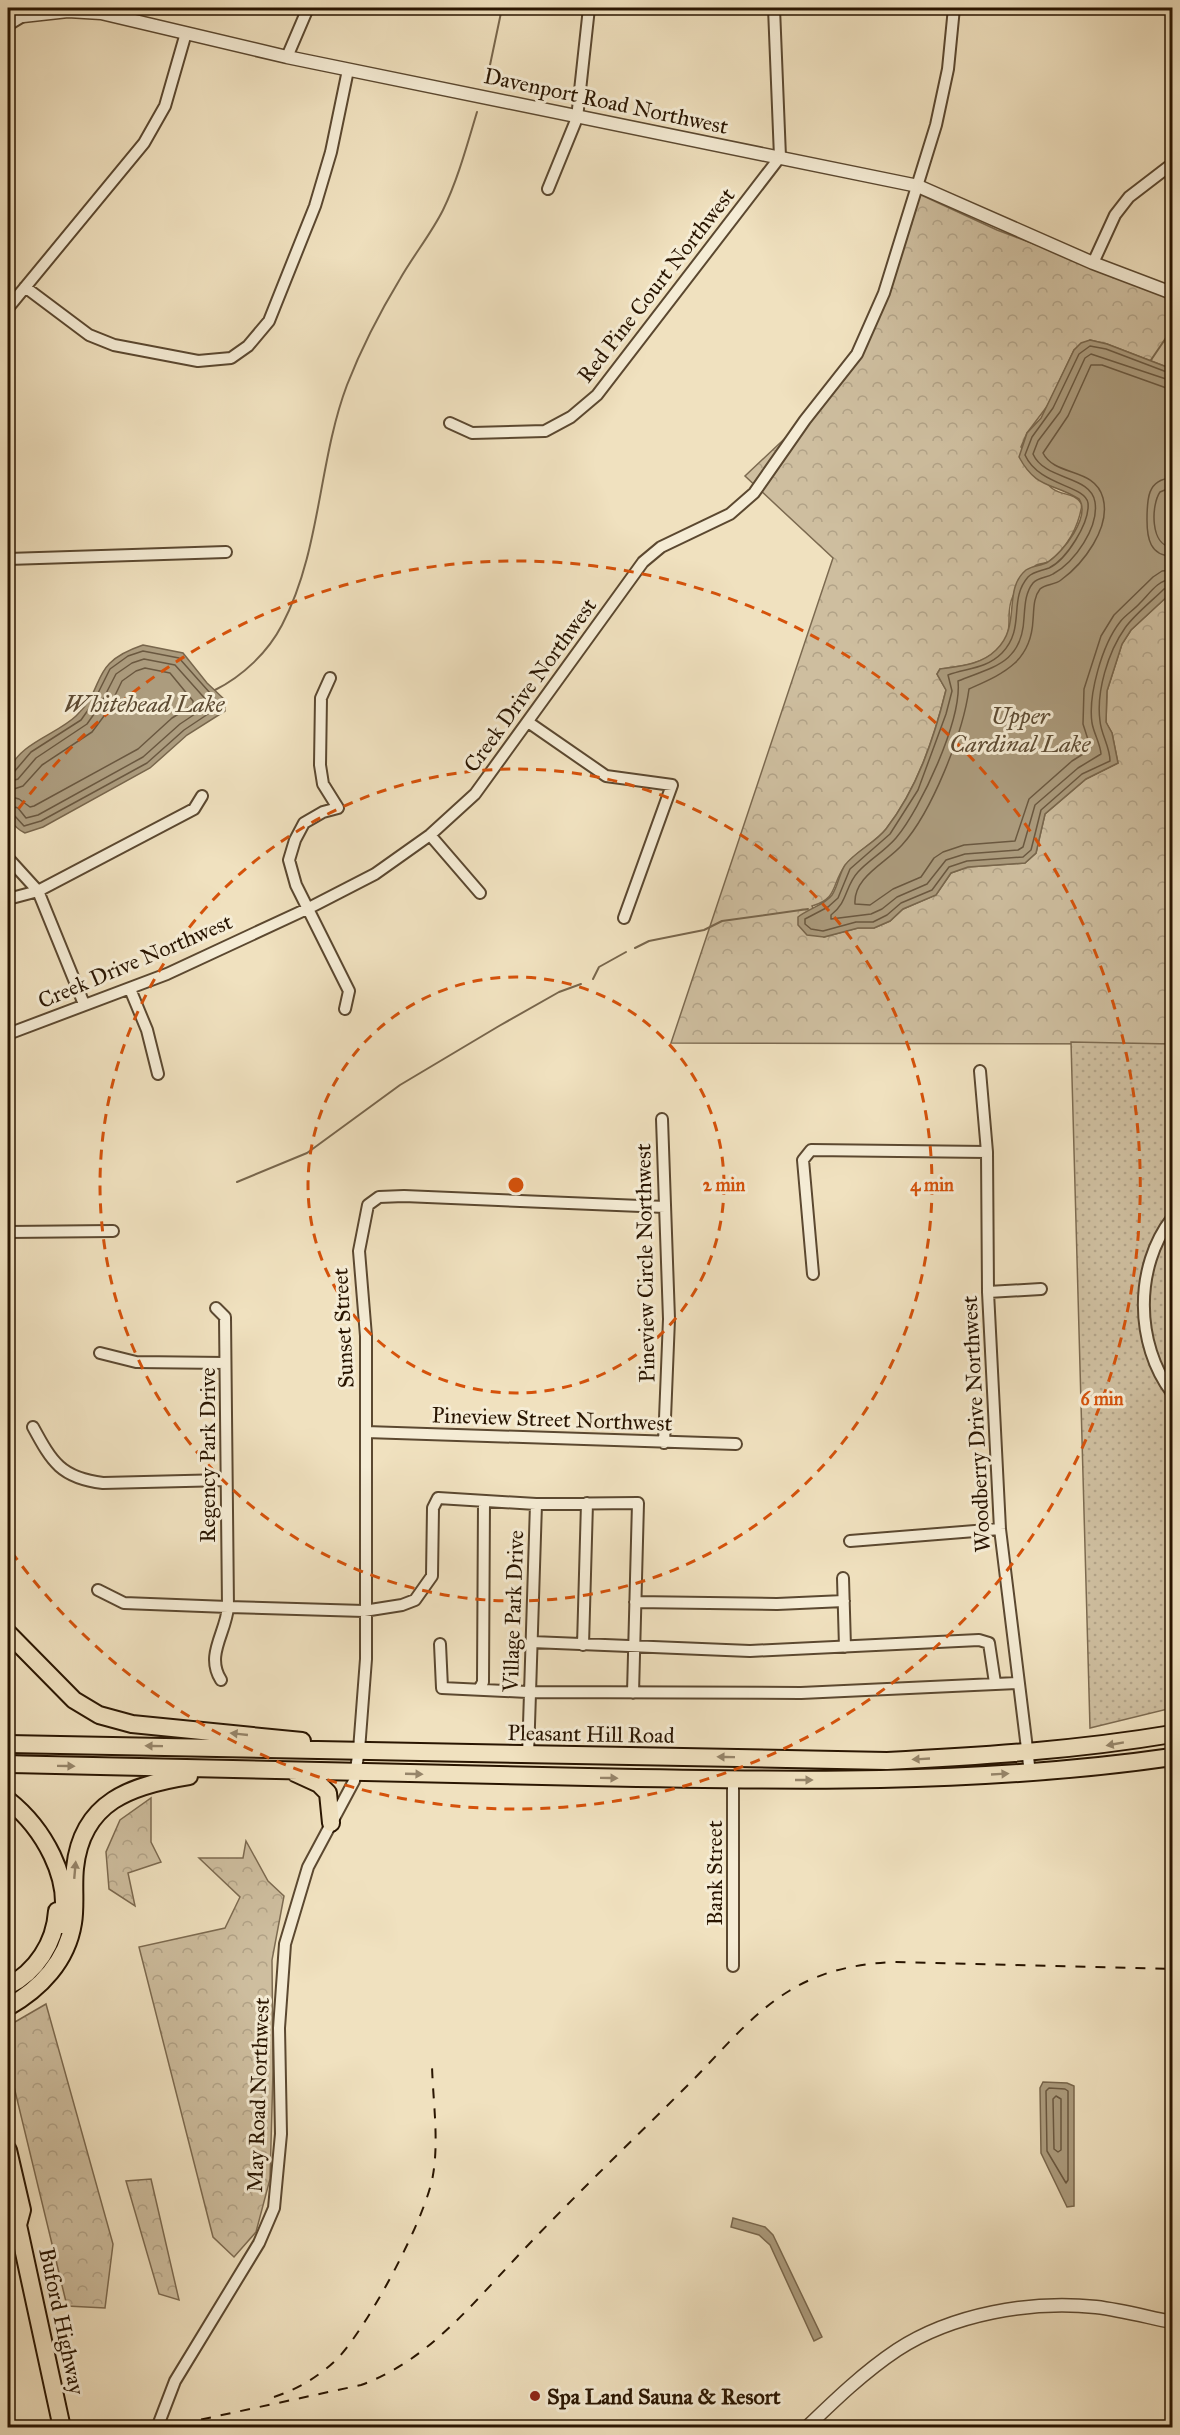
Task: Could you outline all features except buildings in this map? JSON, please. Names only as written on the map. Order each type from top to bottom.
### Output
[{"type":"main road","points":[[8,1617],[44,1672]]},
{"type":"main road","points":[[8,1633],[74,1700],[99,1715],[132,1724],[343,1745],[359,1750]]},
{"type":"main road","name":"Pleasant Hill Road","points":[[8,1744],[359,1750],[528,1756],[887,1761],[1028,1754],[1099,1747],[1173,1734]]},
{"type":"main road","name":"Pleasant Hill Road","points":[[8,1764],[733,1780],[879,1780],[1029,1773],[1101,1767],[1173,1757]]},
{"type":"main road","points":[[8,2007],[35,1989],[52,1970],[65,1949],[73,1923],[75,1868],[79,1846],[98,1814],[114,1798],[136,1787],[231,1769]]},
{"type":"main road","points":[[285,1770],[303,1775],[328,1793],[331,1823]]},
{"type":"main road","points":[[8,1800],[37,1828],[49,1846],[60,1878],[63,1916],[56,1941],[45,1962],[24,1984],[8,1995]]},
{"type":"main road","points":[[8,1986],[22,1978],[41,1958],[50,1940],[57,1918],[60,1878]]},
{"type":"main road","name":"Buford Highway","points":[[8,2150],[22,2210],[18,2225]]},
{"type":"main road","name":"Buford Highway","points":[[8,2203],[18,2225],[62,2427]]},
{"type":"street","points":[[287,57],[308,8]]},
{"type":"street","points":[[548,189],[577,118],[589,8]]},
{"type":"street","points":[[774,8],[780,157]]},
{"type":"street","name":"Creek Drive Northwest","points":[[8,1034],[84,1004],[130,989],[309,908],[375,874],[430,835],[474,794],[643,562],[661,547],[730,514],[754,494],[805,420],[857,354],[884,293],[918,186],[948,69],[954,8]]},
{"type":"street","points":[[8,25],[23,12]]},
{"type":"street","name":"Davenport Road Northwest","points":[[23,12],[101,13],[348,70],[918,186],[1093,263],[1173,292]]},
{"type":"street","points":[[8,308],[144,143],[165,106],[186,33]]},
{"type":"street","points":[[25,287],[89,335],[114,345],[198,362],[231,358],[248,346],[269,321],[315,206],[331,152],[348,70]]},
{"type":"street","name":"Red Pine Court Northwest","points":[[450,423],[472,433],[512,433],[545,430],[571,417],[597,395],[780,157]]},
{"type":"street","points":[[1093,263],[1115,215],[1129,196],[1173,164]]},
{"type":"street","points":[[8,559],[226,552]]},
{"type":"street","points":[[330,678],[321,698],[320,765],[323,784],[338,808],[322,812],[304,823],[295,840],[289,860],[296,885],[349,991],[345,1010]]},
{"type":"street","points":[[528,722],[606,776],[672,785],[624,918]]},
{"type":"street","points":[[8,898],[39,891],[194,809],[202,796]]},
{"type":"street","points":[[430,835],[480,893]]},
{"type":"street","points":[[8,858],[39,891],[84,1004]]},
{"type":"street","points":[[130,989],[147,1030],[159,1074]]},
{"type":"street","name":"Woodberry Drive Northwest","points":[[980,1071],[987,1152],[988,1292],[1000,1529],[1029,1773]]},
{"type":"street","name":"Pineview Circle Northwest","points":[[662,1119],[669,1319],[664,1443]]},
{"type":"street","points":[[813,1274],[802,1160],[811,1150],[987,1152]]},
{"type":"street","name":"Sunset Street","points":[[359,1750],[366,1659],[364,1611],[366,1336],[359,1251],[368,1205],[379,1197],[404,1196],[665,1207]]},
{"type":"street","points":[[1173,1218],[1155,1248],[1146,1287],[1144,1312],[1150,1348],[1164,1382],[1173,1393]]},
{"type":"street","points":[[8,1232],[113,1231]]},
{"type":"street","points":[[988,1292],[1041,1289]]},
{"type":"street","name":"Regency Park Drive","points":[[216,1308],[225,1317],[228,1607],[227,1620],[214,1658],[214,1669],[221,1680]]},
{"type":"street","points":[[99,1353],[136,1362],[225,1363]]},
{"type":"street","points":[[33,1427],[49,1457],[68,1474],[83,1481],[103,1483],[226,1480]]},
{"type":"street","name":"Pineview Street Northwest","points":[[366,1432],[736,1444]]},
{"type":"street","points":[[98,1590],[124,1603],[364,1611],[402,1605],[415,1600],[423,1592],[432,1576],[433,1508],[438,1498],[536,1504],[638,1503],[633,1693]]},
{"type":"street","points":[[480,1688],[483,1682],[484,1501]]},
{"type":"street","points":[[583,1645],[587,1503]]},
{"type":"street","name":"Village Park Drive","points":[[528,1756],[536,1504]]},
{"type":"street","points":[[850,1541],[1000,1529]]},
{"type":"street","points":[[843,1578],[845,1647]]},
{"type":"street","points":[[635,1602],[777,1604],[844,1601]]},
{"type":"street","points":[[532,1642],[750,1651],[979,1640],[989,1643],[995,1683]]},
{"type":"street","points":[[440,1644],[442,1688],[530,1692],[801,1693],[1017,1683]]},
{"type":"street","name":"May Road Northwest","points":[[157,2427],[175,2381],[259,2243],[274,2208],[281,2134],[279,2028],[285,1944],[308,1867],[354,1781],[359,1750]]},
{"type":"street","name":"Bank Street","points":[[733,1780],[734,1966]]},
{"type":"street","points":[[806,2427],[860,2377],[897,2350],[936,2330],[985,2314],[1019,2307],[1095,2307],[1173,2322]]},
{"type":"green space","points":[[919,194],[997,230],[1172,296],[1172,369],[1107,344],[1090,340],[1074,350],[1048,405],[1027,433],[1021,447],[1049,486],[1076,498],[1082,504],[1075,529],[1055,557],[1035,566],[1020,584],[1010,603],[1007,637],[1003,644],[990,656],[977,662],[940,669],[937,674],[946,690],[930,745],[907,797],[882,834],[845,866],[831,895],[821,903],[812,906],[824,937],[858,928],[874,928],[890,921],[903,909],[936,895],[951,873],[968,867],[1025,863],[1036,853],[1045,814],[1086,779],[1118,763],[1112,733],[1106,723],[1107,691],[1122,644],[1131,630],[1172,592],[1172,1044],[671,1043],[833,558],[745,476],[816,409],[870,322]]},
{"type":"green space","points":[[1071,1042],[1172,1044],[1172,1708],[1090,1728]]},
{"type":"green space","points":[[151,1798],[151,1842],[161,1862],[128,1873],[135,1906],[109,1889],[106,1852],[120,1820]]},
{"type":"green space","points":[[246,1841],[268,1881],[284,1896],[272,1960],[273,2071],[270,2179],[256,2232],[234,2257],[213,2237],[139,1947],[225,1928],[240,1897],[199,1858],[243,1858]]},
{"type":"green space","points":[[46,2004],[113,2244],[105,2308],[67,2306],[8,2062],[8,2026]]},
{"type":"green space","points":[[151,2179],[179,2300],[159,2294],[126,2181]]},
{"type":"water","name":"Upper Cardinal Lake","points":[[1090,340],[1107,344],[1172,369],[1172,493],[1168,507],[1172,543],[1172,592],[1131,630],[1122,644],[1107,691],[1106,722],[1112,733],[1118,763],[1086,779],[1045,814],[1036,853],[1025,863],[968,867],[951,873],[936,895],[903,909],[890,921],[874,928],[858,928],[824,937],[807,935],[798,925],[798,917],[832,895],[845,865],[886,829],[907,797],[930,745],[946,690],[937,674],[940,669],[977,662],[996,650],[1008,630],[1015,588],[1019,578],[1029,568],[1048,562],[1074,534],[1081,515],[1082,506],[1079,499],[1039,480],[1032,475],[1019,457],[1027,433],[1041,418],[1074,350],[1081,343]]},
{"type":"water","name":"Whitehead Lake","points":[[143,645],[183,653],[207,683],[224,699],[225,711],[187,735],[150,768],[43,827],[25,833],[21,831],[12,821],[8,808],[7,779],[14,761],[29,746],[76,716],[86,705],[100,676],[113,660]]},
{"type":"water","points":[[1043,2082],[1067,2083],[1074,2086],[1074,2206],[1067,2207],[1041,2153],[1040,2088]]},
{"type":"water","points":[[733,2218],[765,2227],[773,2235],[822,2337],[814,2341],[770,2245],[759,2235],[731,2227]]},
{"type":"waterway","points":[[486,84],[502,8]]},
{"type":"waterway","points":[[215,690],[235,678],[270,645],[295,597],[312,537],[337,414],[347,385],[385,304],[443,210],[458,174],[477,112]]},
{"type":"waterway","points":[[1151,360],[1172,329]]},
{"type":"waterway","points":[[635,948],[649,941],[704,930],[722,921],[808,909]]},
{"type":"waterway","points":[[593,979],[599,967],[626,952]]},
{"type":"waterway","points":[[237,1182],[307,1153],[400,1085],[559,992],[581,984]]},
{"type":"railway","points":[[162,2428],[361,2385],[406,2363],[463,2315],[557,2215],[749,2022],[775,2000],[814,1978],[852,1967],[893,1962],[1172,1969]]},
{"type":"railway","points":[[274,2397],[307,2382],[336,2360],[363,2324],[394,2272],[419,2218],[433,2175],[436,2134],[432,2066]]},
{"type":"place","name":"Spa Land Sauna & Resort","points":[[535,2396]]}]
